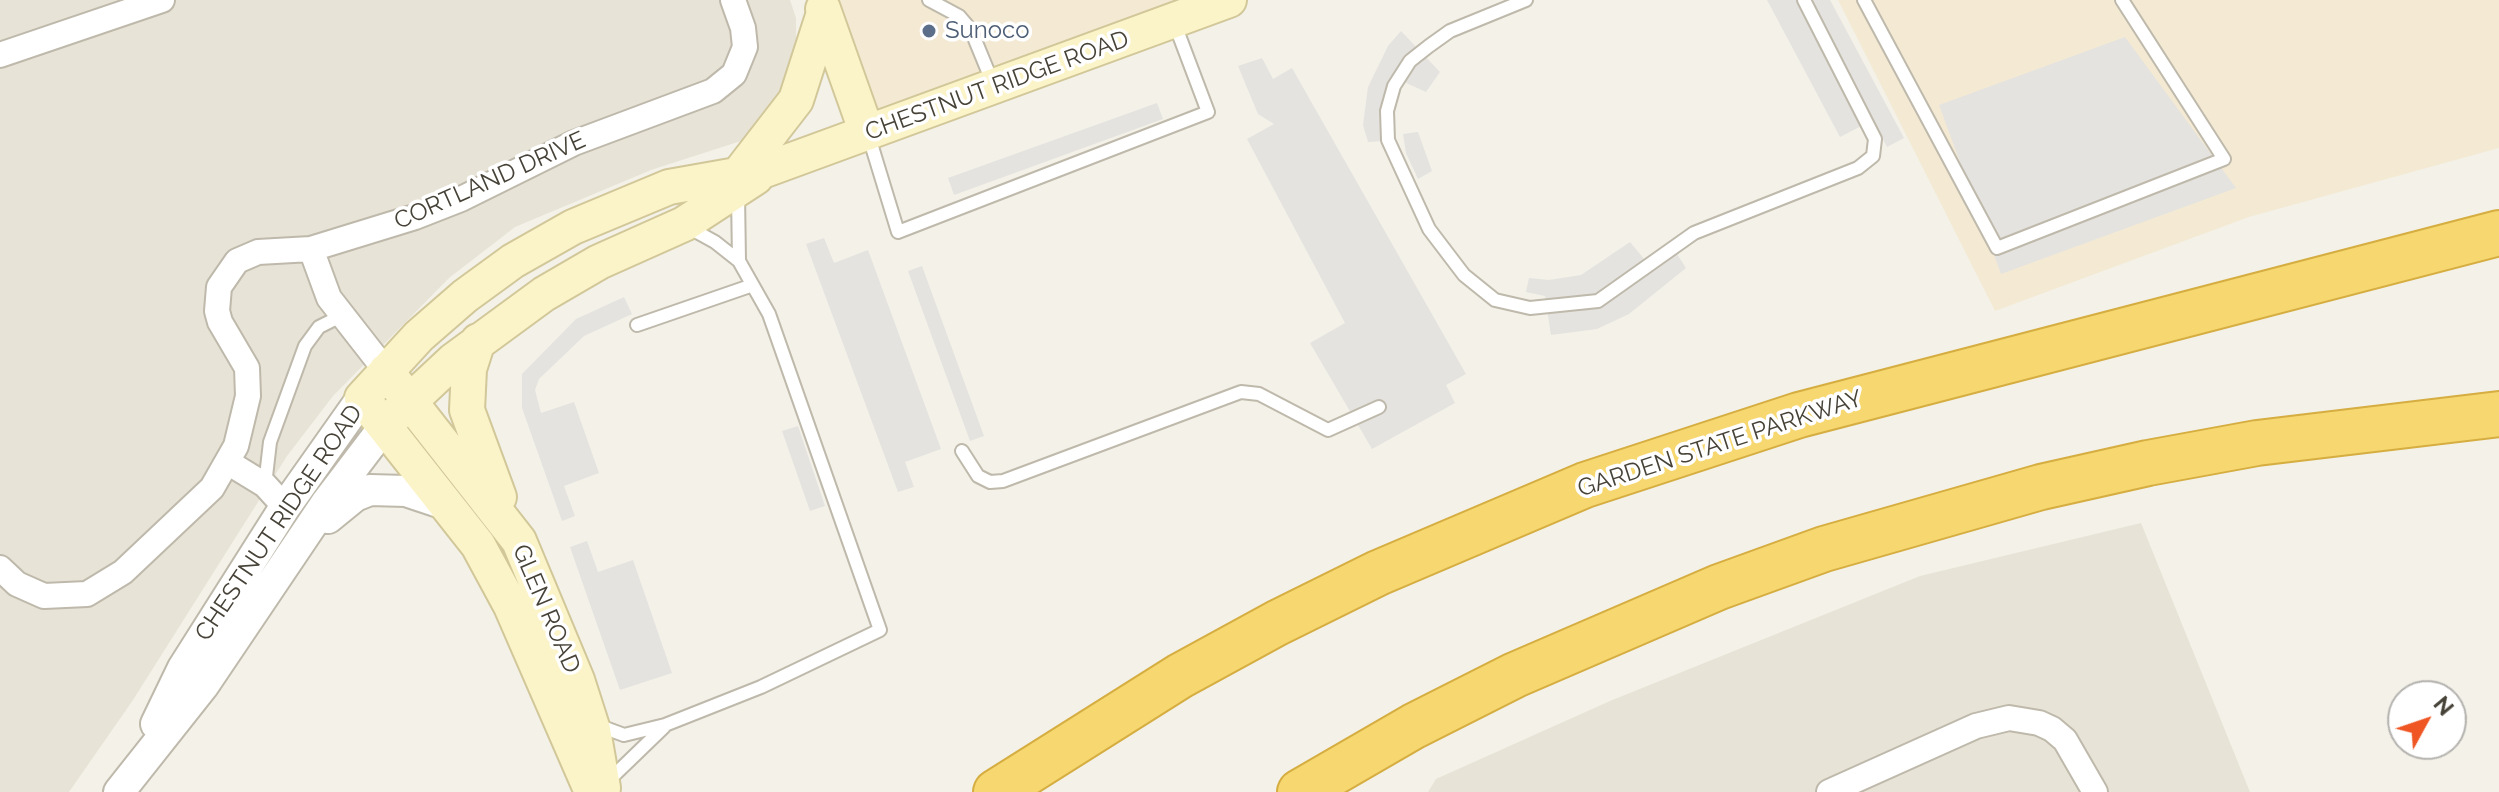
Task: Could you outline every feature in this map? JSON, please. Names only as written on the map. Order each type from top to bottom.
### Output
[{"type":"highway","name":"GARDEN STATE PARKWAY","points":[[996,792],[1180,676],[1277,623],[1429,550],[1585,485],[1799,415],[2499,233]]},
{"type":"highway","points":[[1300,792],[1414,726],[1515,675],[1719,587],[1824,549],[2041,487],[2148,463],[2285,439],[2499,414]]},
{"type":"main road","name":"CHESTNUT RIDGE ROAD","points":[[362,398],[465,296],[542,244],[669,187],[747,178],[1174,22],[1222,1]]},
{"type":"main road","points":[[822,6],[867,133]]},
{"type":"main road","points":[[747,178],[796,100],[822,6]]},
{"type":"main road","name":"CHESTNUT RIDGE ROAD","points":[[384,427],[408,401],[478,341],[569,278],[684,224],[747,178]]},
{"type":"main road","points":[[478,341],[469,369],[467,410],[479,450],[519,541]]},
{"type":"main road","name":"GLEN ROAD","points":[[386,371],[519,541],[559,633],[591,722],[600,790]]},
{"type":"main road","name":"GLEN ROAD","points":[[362,398],[478,545],[600,790]]},
{"type":"street","points":[[0,55],[162,0]]},
{"type":"street","name":"CORTLAND DRIVE","points":[[0,568],[17,584],[44,596],[74,597],[100,589],[123,572],[200,501],[229,463],[246,411],[248,380],[243,357],[220,322],[219,287],[229,269],[247,256],[269,250],[311,249],[437,209],[574,143],[724,85],[740,64],[745,47],[743,28],[733,0]]},
{"type":"street","points":[[311,249],[329,298],[386,371]]},
{"type":"street","name":"CHESTNUT RIDGE ROAD","points":[[125,782],[275,496],[362,398]]},
{"type":"street","name":"CHESTNUT RIDGE ROAD","points":[[125,782],[203,686],[294,549],[384,427]]},
{"type":"street","points":[[229,463],[275,496]]},
{"type":"street","points":[[294,549],[345,502],[363,492],[395,489],[448,505]]},
{"type":"street","points":[[1829,792],[1976,726],[2009,718],[2039,723],[2065,740],[2095,792]]},
{"type":"lane","points":[[929,0],[959,16],[971,30],[995,87]]},
{"type":"lane","points":[[1526,0],[1450,31],[1410,61],[1394,86],[1387,111],[1388,140],[1429,229],[1464,275],[1495,300],[1530,308],[1598,301],[1694,233],[1858,168],[1873,156],[1875,139],[1804,0]]},
{"type":"lane","points":[[1864,0],[1997,248],[2224,159],[2122,0]]},
{"type":"lane","points":[[867,133],[898,232],[1208,112],[1174,22]]},
{"type":"lane","points":[[739,261],[747,178]]},
{"type":"lane","points":[[591,722],[624,735],[665,725],[761,687],[880,630],[769,314],[750,286],[739,261],[684,224]]},
{"type":"lane","points":[[637,325],[750,286]]},
{"type":"lane","points":[[275,496],[270,442],[305,346],[319,327],[341,316]]},
{"type":"lane","points":[[962,451],[978,476],[990,482],[1003,481],[1241,392],[1259,394],[1328,430],[1379,407]]},
{"type":"lane","points":[[600,790],[665,725]]},
{"type":"shaded area","points":[[0,0],[790,0],[796,18],[796,65],[779,105],[744,140],[651,170],[515,227],[449,278],[333,396],[287,456],[133,700],[69,792],[0,792]]},
{"type":"shaded area","points":[[819,0],[1229,0],[867,133]]},
{"type":"shaded area","points":[[1767,0],[1830,0],[1904,138],[1887,147],[1873,120],[1840,137]]},
{"type":"shaded area","points":[[1838,0],[2499,0],[2499,148],[2249,217],[1995,311]]},
{"type":"shaded area","points":[[1401,31],[1440,72],[1426,92],[1391,76],[1381,110],[1382,141],[1368,142],[1363,125],[1368,87],[1388,46]]},
{"type":"shaded area","points":[[2125,37],[2236,188],[2001,274],[1939,105]]},
{"type":"shaded area","points":[[1262,58],[1273,79],[1292,68],[1466,374],[1446,385],[1455,403],[1372,449],[1310,343],[1345,323],[1247,139],[1274,124],[1258,114],[1238,66]]},
{"type":"shaded area","points":[[1157,103],[1163,119],[954,195],[948,178]]},
{"type":"shaded area","points":[[1418,132],[1432,171],[1418,179],[1406,153],[1403,134]]},
{"type":"shaded area","points":[[824,238],[834,263],[868,250],[941,449],[905,462],[914,487],[898,492],[806,244]]},
{"type":"shaded area","points":[[1630,242],[1654,271],[1677,254],[1686,268],[1629,314],[1597,329],[1551,335],[1545,296],[1526,292],[1529,278],[1549,280],[1581,275]]},
{"type":"shaded area","points":[[922,266],[984,436],[970,441],[908,271]]},
{"type":"shaded area","points":[[624,297],[632,314],[584,336],[539,379],[535,390],[541,413],[574,402],[599,473],[564,486],[575,516],[562,521],[522,408],[522,374],[576,319]]},
{"type":"shaded area","points":[[798,426],[825,506],[810,511],[782,431]]},
{"type":"shaded area","points":[[2141,523],[2250,792],[1428,792],[1436,779],[1610,701],[1920,576]]},
{"type":"shaded area","points":[[587,541],[598,572],[633,560],[672,673],[620,690],[570,547]]},
{"type":"place","name":"Sunoco","points":[[929,31]]}]
